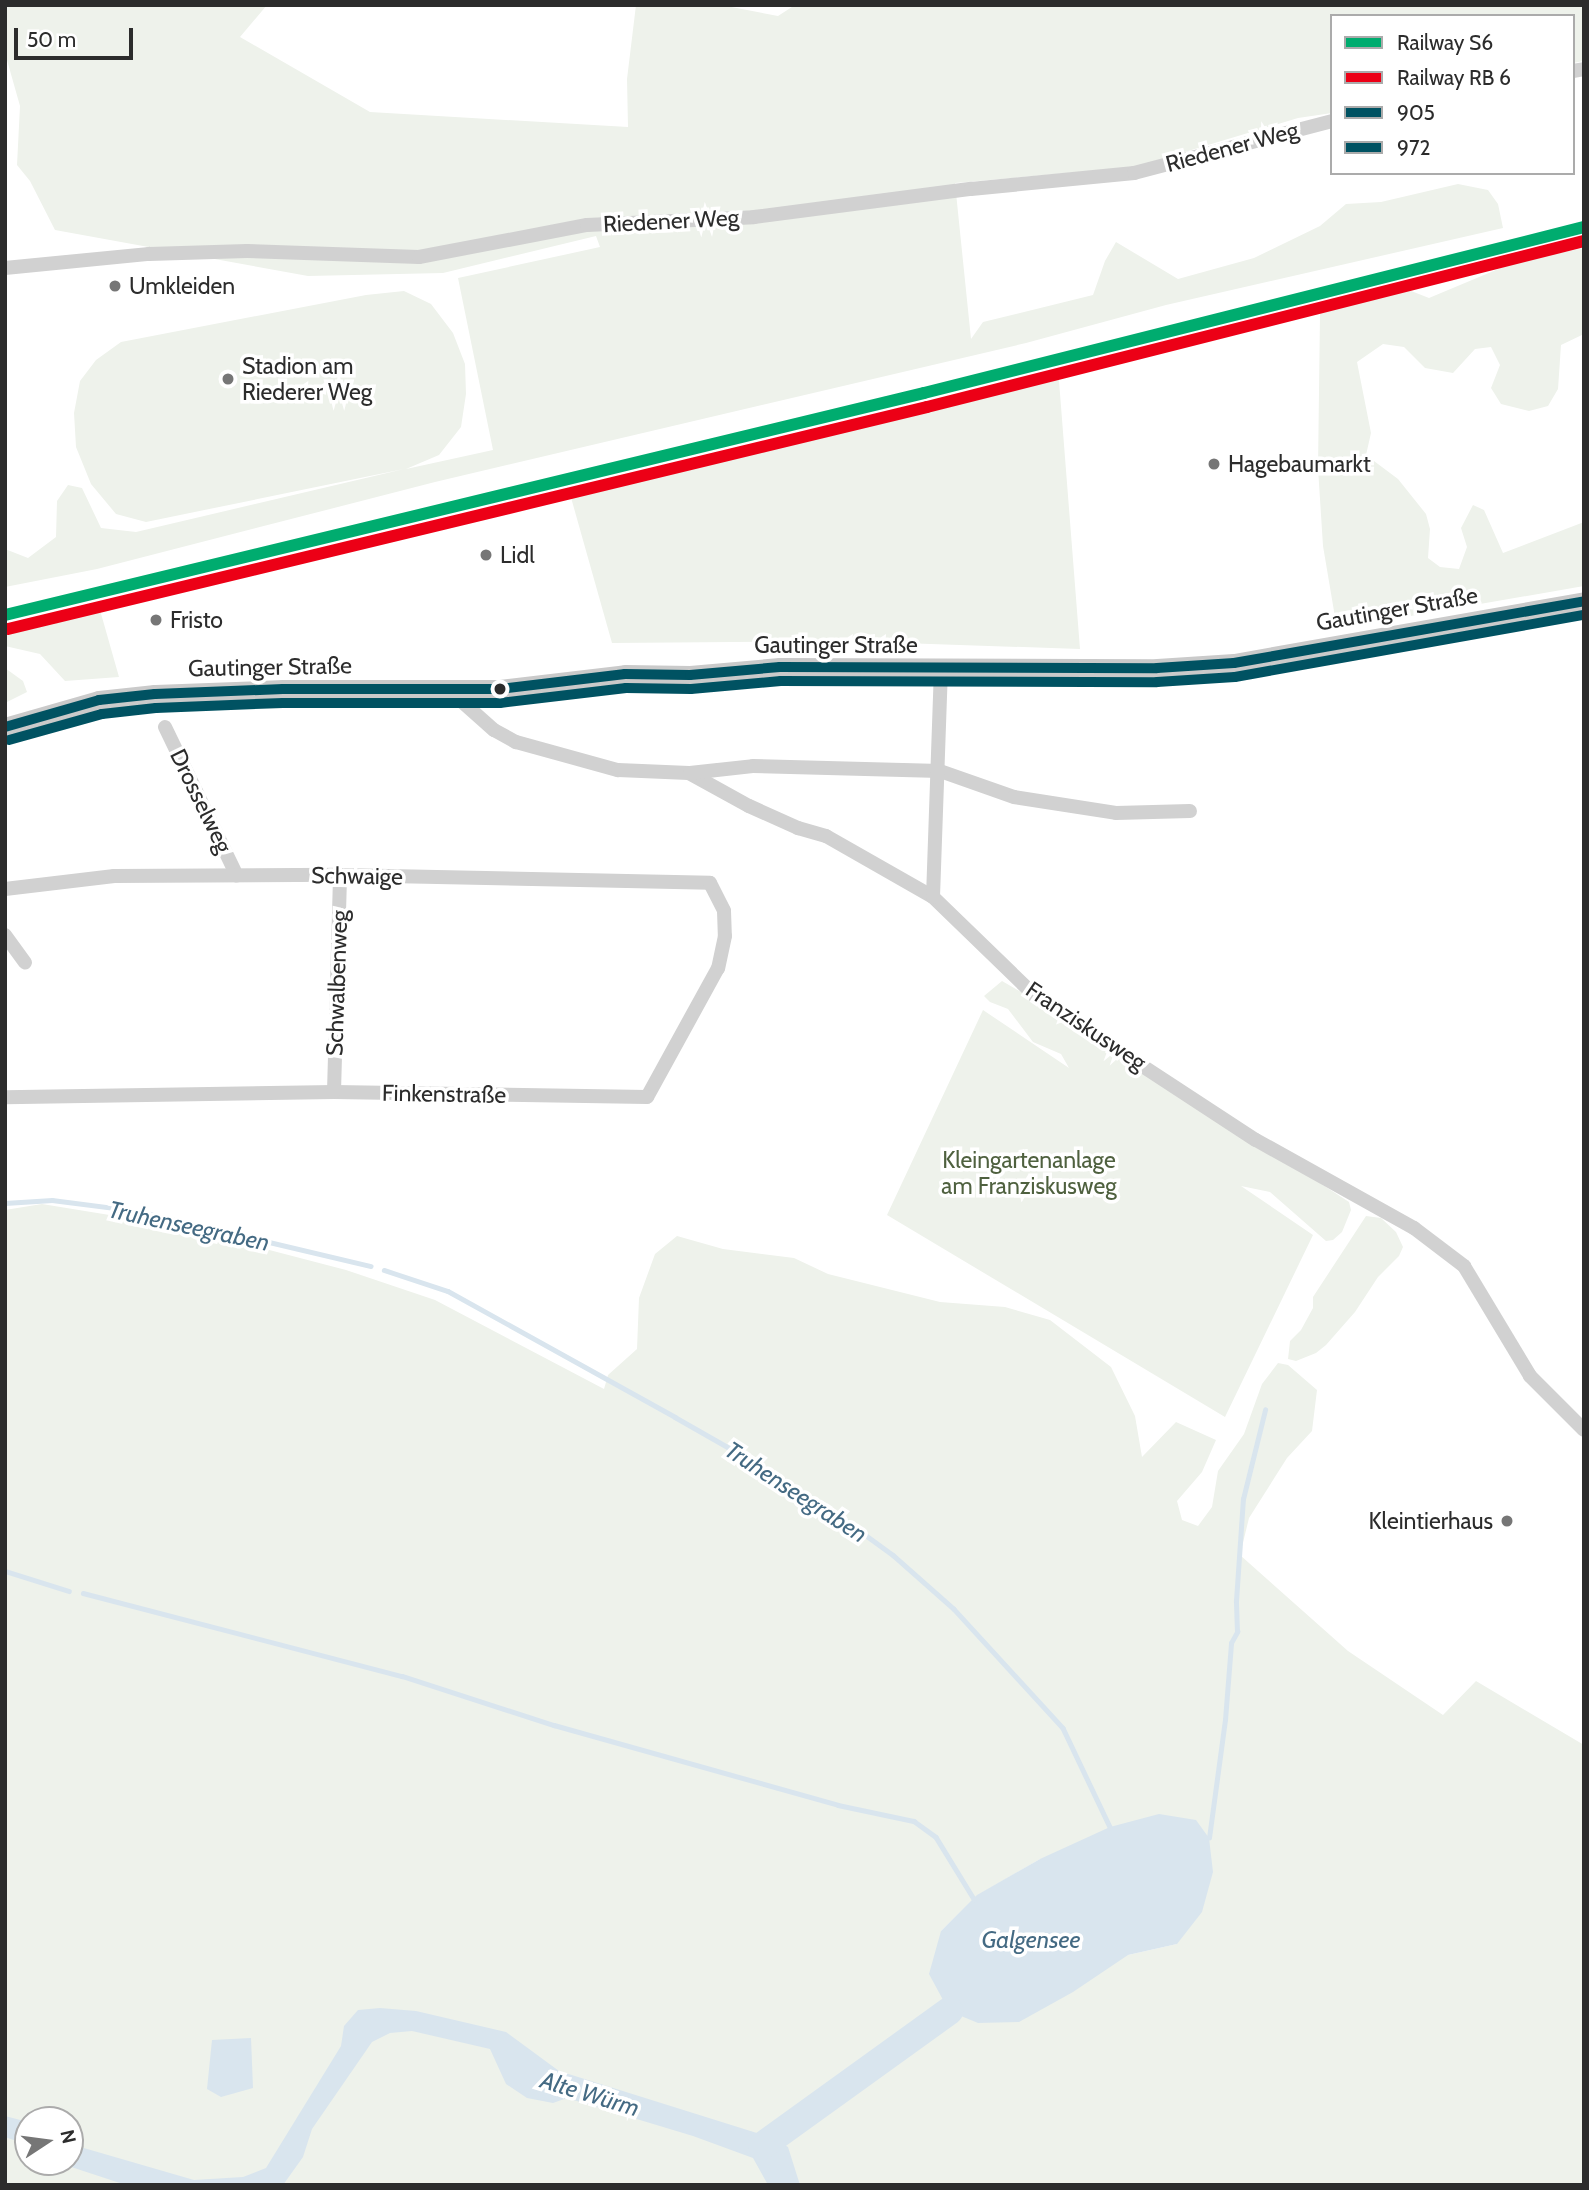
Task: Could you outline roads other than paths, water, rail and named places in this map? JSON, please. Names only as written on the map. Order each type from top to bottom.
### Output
[{"type":"main road","name":"Gautinger Straße","points":[[5,727],[99,700],[155,694],[283,689],[500,689],[625,674],[690,675],[780,667],[1157,668],[1234,663],[1584,601]]},
{"type":"street","name":"Riedener Weg","points":[[5,268],[149,254],[247,251],[419,257],[587,225],[754,217],[971,189],[1134,173],[1330,122]]},
{"type":"street","points":[[933,897],[940,771],[941,669]]},
{"type":"street","name":"Franziskusweg","points":[[450,691],[494,730],[516,742],[618,770],[689,773],[749,806],[798,828],[825,836],[933,897],[1034,995],[1256,1140],[1414,1228],[1464,1266],[1530,1376],[1562,1412],[1584,1430]]},
{"type":"street","name":"Drosselweg","points":[[165,727],[237,876]]},
{"type":"street","points":[[689,773],[752,766],[940,771],[1014,797],[1116,813],[1190,811]]},
{"type":"street","name":"Schwaige","points":[[5,889],[114,876],[340,875],[710,883]]},
{"type":"street","name":"Schwalbenweg","points":[[334,1091],[340,875]]},
{"type":"street","name":"Finkenstraße","points":[[5,1097],[334,1091],[647,1097],[718,968],[725,936],[724,911],[710,883]]},
{"type":"street","points":[[5,935],[25,963]]},
{"type":"water","name":"Galgensee","points":[[1159,1814],[1196,1820],[1209,1838],[1213,1872],[1202,1912],[1177,1944],[1128,1955],[1073,1992],[1019,2022],[978,2023],[949,2011],[929,1974],[941,1931],[977,1895],[1040,1859],[1110,1827]]},
{"type":"water","name":"Alte Würm","points":[[380,2008],[416,2011],[506,2032],[559,2071],[773,2138],[788,2147],[800,2185],[768,2185],[753,2158],[693,2136],[567,2098],[553,2103],[527,2098],[506,2084],[490,2049],[412,2031],[390,2033],[372,2042],[312,2129],[303,2157],[283,2185],[126,2185],[84,2171],[84,2148],[194,2180],[243,2177],[266,2168],[341,2046],[344,2026],[358,2010]]},
{"type":"water","points":[[251,2038],[253,2088],[221,2097],[207,2089],[212,2040]]},
{"type":"water","points":[[5,2116],[14,2118],[14,2140],[5,2137]]},
{"type":"waterway","name":"Truhenseegraben","points":[[5,1203],[52,1200],[138,1211],[371,1266]]},
{"type":"waterway","name":"Truhenseegraben","points":[[384,1270],[448,1291],[675,1417],[834,1512],[893,1555],[954,1609],[1063,1728],[1110,1827]]},
{"type":"waterway","points":[[1209,1838],[1225,1720],[1231,1643],[1237,1632],[1236,1601],[1243,1499],[1265,1410]]},
{"type":"waterway","points":[[5,1571],[69,1591]]},
{"type":"waterway","points":[[83,1593],[402,1676],[554,1725],[838,1805],[914,1821],[936,1837],[974,1899]]},
{"type":"waterway","points":[[762,2146],[949,2011]]},
{"type":"rail line","name":"S6","points":[[5,615],[924,393],[1584,227]]},
{"type":"place","name":"Umkleiden","points":[[115,286]]},
{"type":"place","name":"Stadion am Riederer Weg","points":[[228,379]]},
{"type":"place","name":"Hagebaumarkt","points":[[1214,464]]},
{"type":"place","name":"Lidl","points":[[486,555]]},
{"type":"place","name":"Fristo","points":[[156,620]]},
{"type":"place","name":"Kleintierhaus","points":[[1507,1521]]},
{"type":"park label","name":"Kleingartenanlage am Franziskusweg","points":[[1029,1173]]}]
